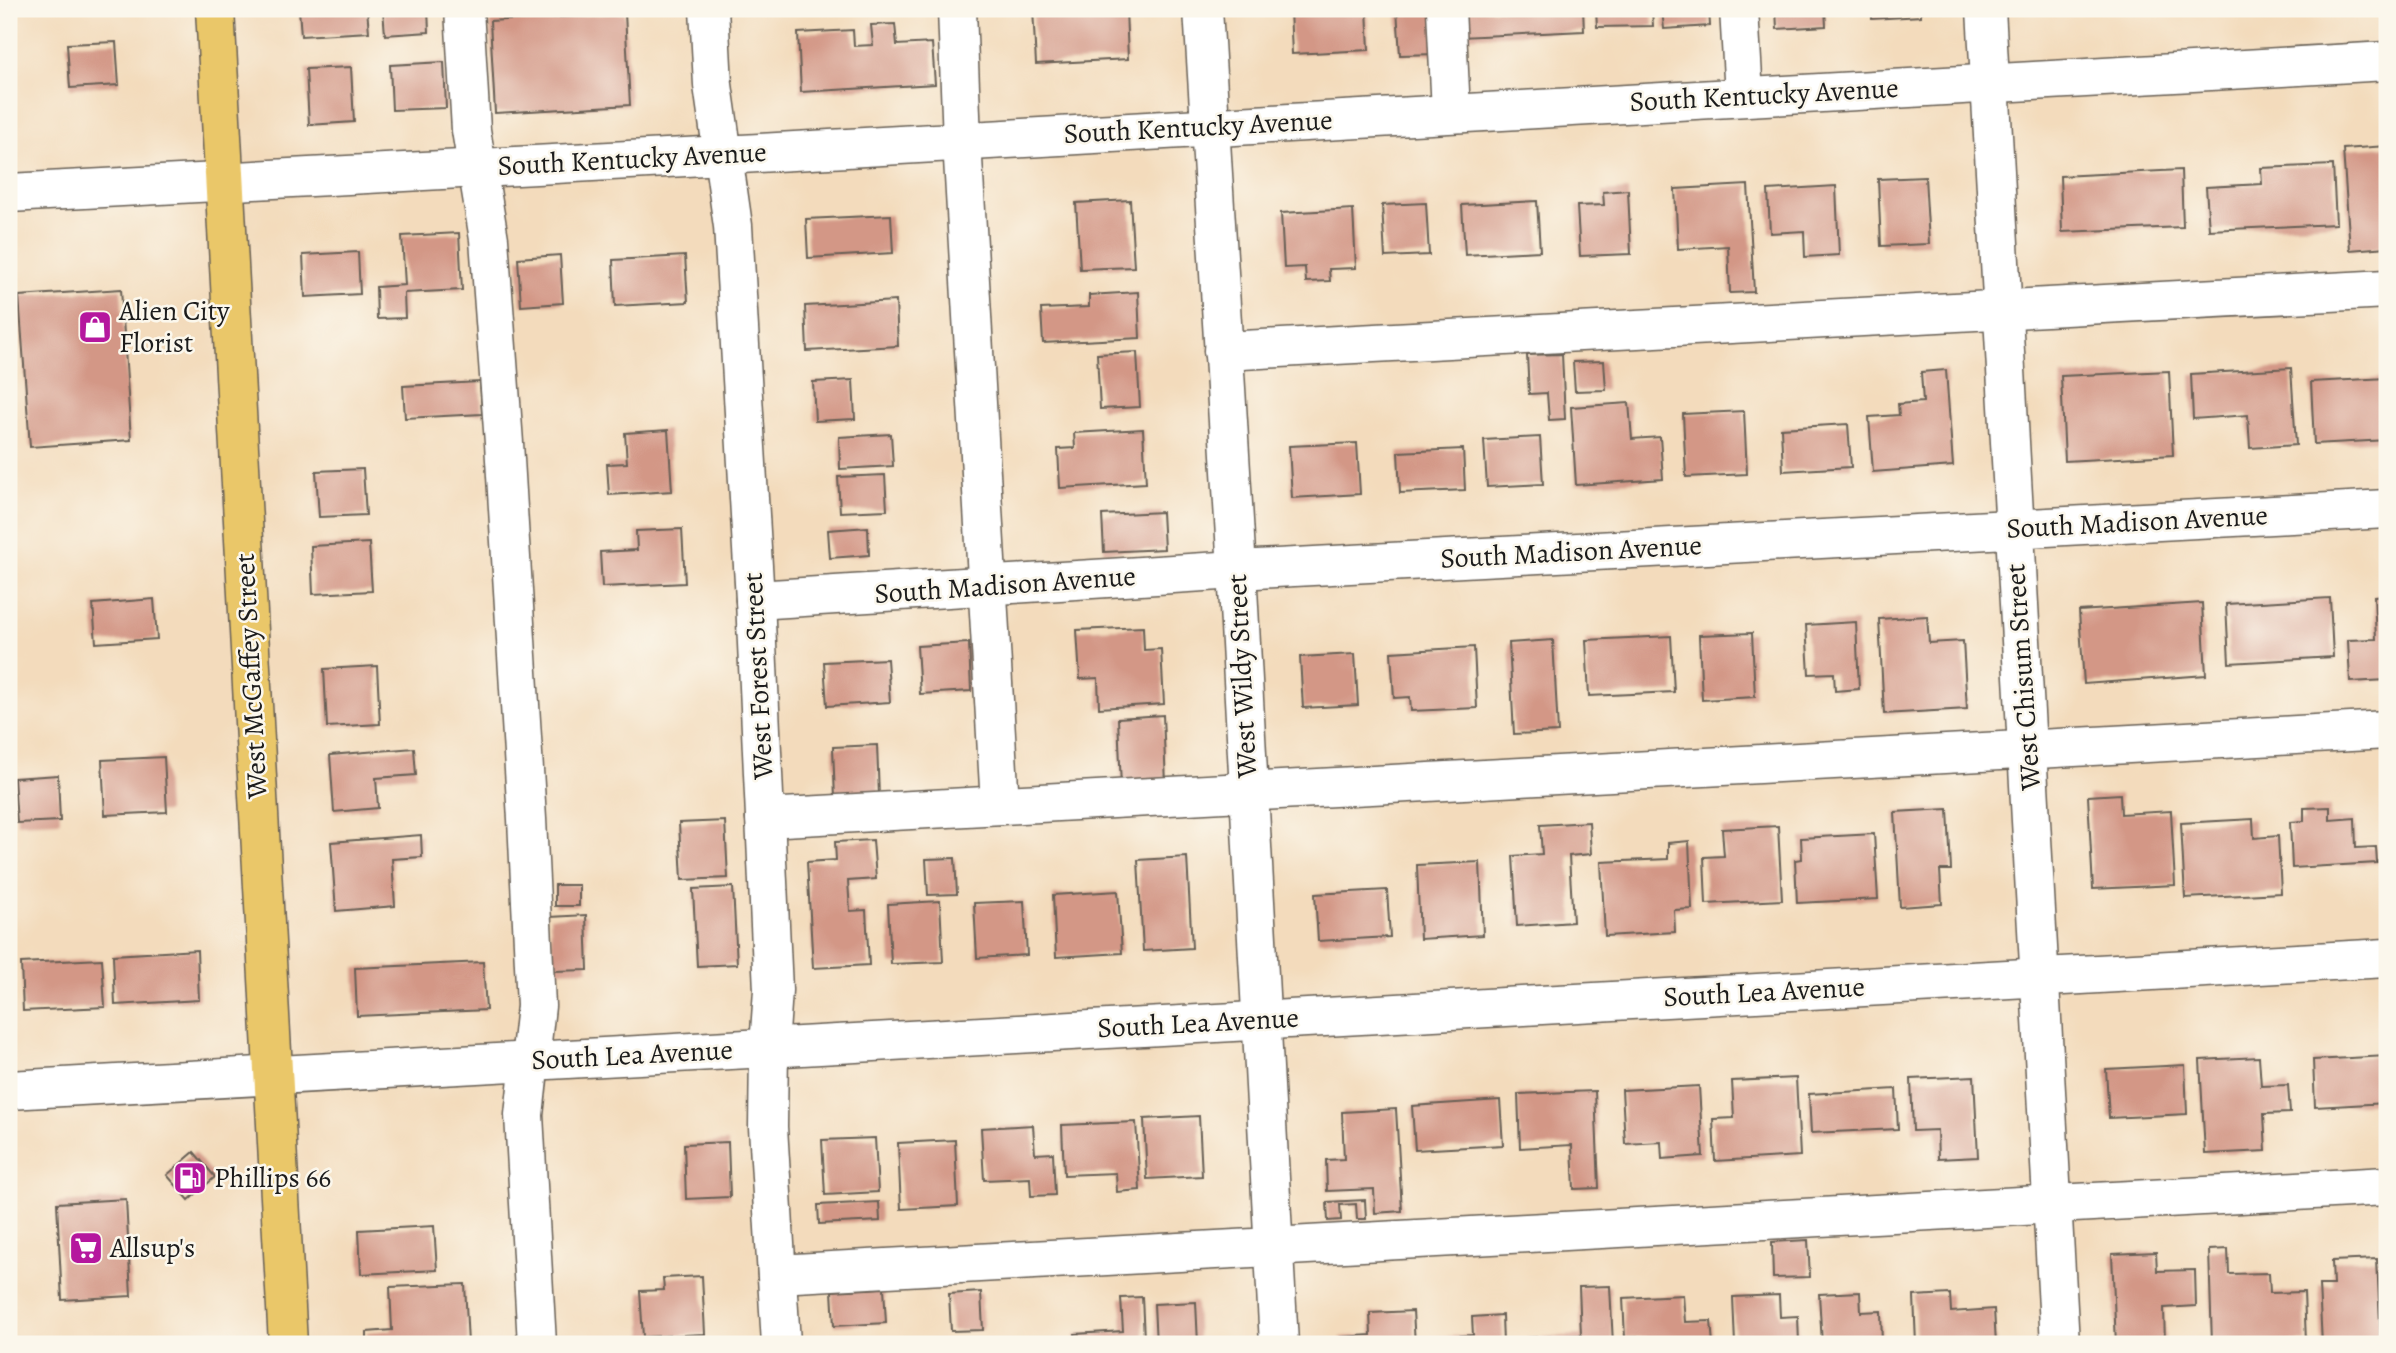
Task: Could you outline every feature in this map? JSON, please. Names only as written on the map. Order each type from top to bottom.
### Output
[{"type":"main road","name":"West McGaffey Street","points":[[215,9],[288,1344]]},
{"type":"street","points":[[464,9],[471,130],[489,239],[504,443],[537,1006],[524,1115],[537,1344]]},
{"type":"street","name":"West Forest Street","points":[[709,9],[713,85],[733,226],[755,600],[773,990],[768,1127],[781,1344]]},
{"type":"street","points":[[957,9],[962,141],[1000,805]]},
{"type":"street","name":"West Wildy Street","points":[[1203,9],[1279,1344]]},
{"type":"street","points":[[1446,9],[1451,112]]},
{"type":"street","points":[[1739,9],[1744,96]]},
{"type":"street","name":"West Chisum Street","points":[[1986,9],[2060,1344]]},
{"type":"street","name":"South Kentucky Avenue","points":[[9,193],[2387,61]]},
{"type":"street","points":[[1223,351],[2387,289]]},
{"type":"street","name":"South Madison Avenue","points":[[755,600],[1237,570],[2387,509]]},
{"type":"street","points":[[765,818],[2387,730]]},
{"type":"street","name":"South Lea Avenue","points":[[9,1090],[2387,958]]},
{"type":"street","points":[[777,1274],[2387,1186]]},
{"type":"building","points":[[299,9],[367,9],[369,32],[301,36]]},
{"type":"building","points":[[383,9],[428,9],[429,32],[385,35]]},
{"type":"building","points":[[1033,9],[1126,9],[1128,59],[1036,64]]},
{"type":"building","points":[[1290,9],[1367,9],[1369,50],[1292,54]]},
{"type":"building","points":[[1397,9],[1435,9],[1437,54],[1400,55]]},
{"type":"building","points":[[1459,9],[1583,9],[1584,31],[1460,37]]},
{"type":"building","points":[[1596,9],[1652,9],[1653,26],[1597,27]]},
{"type":"building","points":[[1662,9],[1709,9],[1710,26],[1664,29]]},
{"type":"building","points":[[1776,9],[1825,9],[1826,26],[1777,29]]},
{"type":"building","points":[[1872,9],[1921,9],[1921,16],[1872,19]]},
{"type":"building","points":[[625,13],[630,105],[495,113],[490,21]]},
{"type":"building","points":[[895,24],[897,45],[932,43],[935,84],[801,92],[798,33],[853,30],[854,46],[873,45],[871,25]]},
{"type":"building","points":[[116,42],[119,85],[70,88],[67,44]]},
{"type":"building","points":[[444,62],[446,108],[392,110],[390,65]]},
{"type":"building","points":[[351,67],[354,122],[309,125],[306,69]]},
{"type":"building","points":[[2387,146],[2387,247],[2350,250],[2343,149]]},
{"type":"building","points":[[2333,165],[2336,224],[2209,230],[2206,187],[2262,184],[2261,168]]},
{"type":"building","points":[[2181,170],[2183,227],[2062,232],[2060,176]]},
{"type":"building","points":[[1925,177],[1929,244],[1881,246],[1878,179]]},
{"type":"building","points":[[1748,185],[1754,292],[1730,293],[1728,246],[1678,249],[1675,189]]},
{"type":"building","points":[[1836,186],[1839,255],[1805,257],[1804,231],[1770,233],[1768,190]]},
{"type":"building","points":[[1628,190],[1631,254],[1580,256],[1577,206],[1604,205],[1603,192]]},
{"type":"building","points":[[1130,200],[1134,267],[1080,269],[1076,203]]},
{"type":"building","points":[[1537,201],[1540,251],[1465,255],[1462,205]]},
{"type":"building","points":[[1426,203],[1429,255],[1385,257],[1382,205]]},
{"type":"building","points":[[1353,209],[1356,268],[1329,269],[1330,281],[1306,282],[1305,267],[1284,268],[1281,213]]},
{"type":"building","points":[[891,215],[893,253],[808,258],[806,219]]},
{"type":"building","points":[[459,233],[462,290],[404,293],[405,318],[377,319],[376,287],[405,285],[402,236]]},
{"type":"building","points":[[358,252],[360,294],[305,297],[303,255]]},
{"type":"building","points":[[560,255],[563,303],[521,306],[518,258]]},
{"type":"building","points":[[685,256],[688,302],[615,306],[613,260]]},
{"type":"building","points":[[121,289],[131,440],[30,447],[19,296]]},
{"type":"building","points":[[1138,292],[1140,338],[1043,343],[1041,309],[1089,307],[1089,295]]},
{"type":"building","points":[[896,301],[898,346],[807,351],[805,306]]},
{"type":"building","points":[[1137,352],[1140,407],[1100,409],[1097,354]]},
{"type":"building","points":[[1562,354],[1565,419],[1549,420],[1547,393],[1529,394],[1527,355]]},
{"type":"building","points":[[1604,361],[1606,390],[1575,391],[1573,362]]},
{"type":"building","points":[[2291,368],[2296,445],[2250,448],[2248,415],[2193,419],[2191,374]]},
{"type":"building","points":[[1946,370],[1953,466],[1873,472],[1869,417],[1899,415],[1898,404],[1923,402],[1921,372]]},
{"type":"building","points":[[2169,371],[2173,455],[2065,461],[2061,376]]},
{"type":"building","points":[[2387,378],[2387,440],[2314,444],[2311,382]]},
{"type":"building","points":[[853,380],[855,419],[815,421],[813,382]]},
{"type":"building","points":[[480,382],[482,414],[405,418],[403,386]]},
{"type":"building","points":[[1629,403],[1632,439],[1660,437],[1663,479],[1576,485],[1571,407]]},
{"type":"building","points":[[1744,411],[1747,474],[1686,477],[1683,414]]},
{"type":"building","points":[[1848,424],[1851,467],[1783,471],[1781,428]]},
{"type":"building","points":[[1143,429],[1146,483],[1060,488],[1058,449],[1075,448],[1074,433]]},
{"type":"building","points":[[668,430],[672,491],[609,495],[607,464],[627,463],[625,433]]},
{"type":"building","points":[[891,434],[893,466],[840,469],[839,437]]},
{"type":"building","points":[[1540,437],[1543,484],[1487,487],[1484,440]]},
{"type":"building","points":[[1357,443],[1360,494],[1292,498],[1289,446]]},
{"type":"building","points":[[1463,449],[1465,490],[1400,493],[1398,452]]},
{"type":"building","points":[[363,469],[366,515],[319,517],[316,471]]},
{"type":"building","points":[[885,475],[887,510],[840,512],[838,477]]},
{"type":"building","points":[[1162,512],[1164,549],[1104,552],[1102,515]]},
{"type":"building","points":[[868,527],[869,555],[830,558],[828,530]]},
{"type":"building","points":[[682,529],[685,583],[602,587],[600,552],[637,550],[636,531]]},
{"type":"building","points":[[369,543],[372,591],[313,594],[311,546]]},
{"type":"building","points":[[2387,595],[2387,680],[2350,682],[2348,640],[2376,639],[2374,596]]},
{"type":"building","points":[[2330,598],[2333,657],[2229,663],[2226,604]]},
{"type":"building","points":[[154,599],[157,639],[96,643],[93,604]]},
{"type":"building","points":[[2202,603],[2206,675],[2084,684],[2079,611]]},
{"type":"building","points":[[1927,616],[1929,643],[1963,641],[1967,709],[1884,714],[1879,619]]},
{"type":"building","points":[[1856,622],[1859,689],[1835,691],[1834,673],[1809,674],[1806,625]]},
{"type":"building","points":[[1143,627],[1144,650],[1161,649],[1164,704],[1099,708],[1098,678],[1080,679],[1077,630]]},
{"type":"building","points":[[1752,633],[1755,697],[1702,700],[1699,635]]},
{"type":"building","points":[[1671,636],[1674,692],[1589,696],[1586,640]]},
{"type":"building","points":[[1553,640],[1558,732],[1514,734],[1509,643]]},
{"type":"building","points":[[969,643],[971,691],[920,694],[917,646]]},
{"type":"building","points":[[1474,647],[1477,708],[1411,711],[1410,697],[1394,698],[1391,652]]},
{"type":"building","points":[[1355,654],[1358,705],[1303,708],[1300,657]]},
{"type":"building","points":[[887,659],[890,702],[827,706],[824,662]]},
{"type":"building","points":[[377,666],[380,724],[327,727],[324,669]]},
{"type":"building","points":[[1163,715],[1166,784],[1121,787],[1118,718]]},
{"type":"building","points":[[877,745],[879,796],[835,798],[833,747]]},
{"type":"building","points":[[414,748],[416,775],[376,778],[378,808],[334,812],[330,755]]},
{"type":"building","points":[[164,757],[167,812],[105,815],[102,760]]},
{"type":"building","points":[[58,775],[60,821],[17,823],[14,778]]},
{"type":"building","points":[[2120,794],[2121,814],[2171,811],[2175,885],[2093,889],[2088,796]]},
{"type":"building","points":[[2330,807],[2330,820],[2355,818],[2356,848],[2376,847],[2377,863],[2292,868],[2290,822],[2304,821],[2304,808]]},
{"type":"building","points":[[1948,809],[1951,870],[1940,870],[1942,904],[1900,907],[1895,812]]},
{"type":"building","points":[[2253,819],[2254,838],[2278,836],[2281,893],[2185,898],[2181,823]]},
{"type":"building","points":[[725,821],[728,878],[682,880],[679,823]]},
{"type":"building","points":[[1589,822],[1591,854],[1569,856],[1573,922],[1517,926],[1513,856],[1542,854],[1540,825]]},
{"type":"building","points":[[1778,826],[1782,900],[1706,904],[1704,857],[1724,856],[1722,829]]},
{"type":"building","points":[[1874,834],[1878,899],[1797,903],[1795,860],[1802,859],[1801,838]]},
{"type":"building","points":[[421,835],[422,857],[392,859],[395,906],[336,911],[331,842]]},
{"type":"building","points":[[873,840],[876,879],[848,881],[850,911],[866,910],[869,965],[813,968],[807,862],[836,860],[835,842]]},
{"type":"building","points":[[1689,841],[1692,909],[1674,910],[1675,932],[1605,936],[1601,862],[1668,859],[1668,843]]},
{"type":"building","points":[[1187,857],[1192,948],[1143,951],[1138,860]]},
{"type":"building","points":[[955,858],[957,894],[928,895],[926,859]]},
{"type":"building","points":[[1480,862],[1483,935],[1420,939],[1417,865]]},
{"type":"building","points":[[555,885],[579,885],[579,906],[555,906]]},
{"type":"building","points":[[733,887],[737,964],[697,966],[693,889]]},
{"type":"building","points":[[1387,890],[1390,937],[1318,941],[1315,894]]},
{"type":"building","points":[[1118,891],[1122,953],[1056,957],[1053,895]]},
{"type":"building","points":[[940,901],[943,962],[891,964],[888,904]]},
{"type":"building","points":[[1024,901],[1027,955],[977,958],[974,903]]},
{"type":"building","points":[[586,915],[588,970],[553,971],[550,917]]},
{"type":"building","points":[[197,950],[199,1000],[115,1005],[113,955]]},
{"type":"building","points":[[102,959],[105,1007],[23,1011],[21,963]]},
{"type":"building","points":[[483,962],[486,1010],[357,1016],[355,968]]},
{"type":"building","points":[[2387,1056],[2387,1103],[2315,1107],[2313,1060]]},
{"type":"building","points":[[2259,1057],[2261,1086],[2288,1085],[2290,1113],[2264,1114],[2266,1151],[2205,1154],[2200,1060]]},
{"type":"building","points":[[2185,1065],[2187,1114],[2109,1118],[2106,1069]]},
{"type":"building","points":[[1974,1076],[1978,1157],[1938,1159],[1937,1130],[1913,1131],[1911,1079]]},
{"type":"building","points":[[1796,1078],[1800,1156],[1715,1161],[1713,1119],[1734,1118],[1732,1081]]},
{"type":"building","points":[[1699,1086],[1703,1156],[1662,1159],[1661,1142],[1625,1144],[1622,1090]]},
{"type":"building","points":[[1896,1089],[1898,1129],[1811,1133],[1809,1094]]},
{"type":"building","points":[[1595,1091],[1599,1188],[1574,1189],[1572,1145],[1520,1148],[1518,1094]]},
{"type":"building","points":[[1500,1100],[1503,1145],[1415,1150],[1412,1106]]},
{"type":"building","points":[[1396,1109],[1402,1211],[1375,1213],[1374,1189],[1327,1191],[1326,1160],[1344,1159],[1342,1112]]},
{"type":"building","points":[[1199,1116],[1202,1176],[1147,1179],[1144,1119]]},
{"type":"building","points":[[1136,1122],[1140,1190],[1117,1192],[1116,1173],[1064,1175],[1062,1125]]},
{"type":"building","points":[[1033,1125],[1035,1154],[1053,1153],[1055,1195],[1031,1196],[1030,1178],[984,1180],[981,1128]]},
{"type":"building","points":[[875,1138],[878,1192],[825,1195],[822,1140]]},
{"type":"building","points":[[955,1140],[958,1206],[901,1209],[898,1143]]},
{"type":"building","points":[[728,1142],[730,1197],[686,1199],[684,1144]]},
{"type":"building","points":[[194,1152],[215,1177],[189,1200],[167,1175]]},
{"type":"building","points":[[126,1199],[131,1296],[62,1300],[57,1203]]},
{"type":"building","points":[[1365,1200],[1366,1219],[1357,1219],[1356,1204],[1340,1205],[1341,1220],[1328,1221],[1327,1202]]},
{"type":"building","points":[[879,1202],[880,1221],[819,1224],[818,1205]]},
{"type":"building","points":[[434,1226],[437,1270],[361,1274],[359,1230]]},
{"type":"building","points":[[1808,1240],[1810,1277],[1773,1278],[1772,1242]]},
{"type":"building","points":[[2228,1249],[2229,1274],[2269,1273],[2270,1293],[2304,1292],[2306,1342],[2212,1344],[2209,1250]]},
{"type":"building","points":[[2156,1252],[2157,1271],[2195,1270],[2196,1306],[2164,1308],[2165,1344],[2116,1344],[2112,1254]]},
{"type":"building","points":[[2377,1259],[2381,1343],[2322,1344],[2319,1285],[2333,1285],[2332,1261]]},
{"type":"building","points":[[702,1276],[705,1334],[643,1337],[640,1291],[664,1290],[663,1278]]},
{"type":"building","points":[[465,1284],[468,1344],[367,1344],[367,1332],[392,1330],[390,1287]]},
{"type":"building","points":[[1610,1286],[1613,1344],[1527,1344],[1526,1338],[1581,1335],[1579,1287]]},
{"type":"building","points":[[884,1288],[886,1323],[834,1326],[832,1291]]},
{"type":"building","points":[[981,1292],[983,1330],[951,1331],[949,1294]]},
{"type":"building","points":[[1860,1292],[1861,1312],[1881,1311],[1882,1344],[1822,1344],[1819,1294]]},
{"type":"building","points":[[1950,1294],[1951,1312],[1994,1309],[1996,1344],[1916,1344],[1914,1296]]},
{"type":"building","points":[[1683,1295],[1685,1322],[1711,1321],[1713,1344],[1647,1344],[1647,1337],[1625,1338],[1623,1298]]},
{"type":"building","points":[[1779,1295],[1780,1317],[1798,1316],[1799,1344],[1735,1344],[1733,1297]]},
{"type":"building","points":[[1142,1297],[1144,1339],[1126,1340],[1126,1344],[1076,1344],[1075,1334],[1123,1331],[1121,1298]]},
{"type":"building","points":[[1196,1302],[1198,1344],[1156,1344],[1154,1304]]},
{"type":"building","points":[[1413,1311],[1415,1344],[1341,1344],[1341,1337],[1371,1335],[1370,1313]]},
{"type":"building","points":[[1502,1315],[1503,1344],[1437,1344],[1437,1337],[1473,1335],[1472,1317]]},
{"type":"place","name":"Alien City Florist","points":[[95,327]]},
{"type":"place","name":"Phillips 66","points":[[190,1178]]},
{"type":"place","name":"Allsup's","points":[[86,1248]]}]
